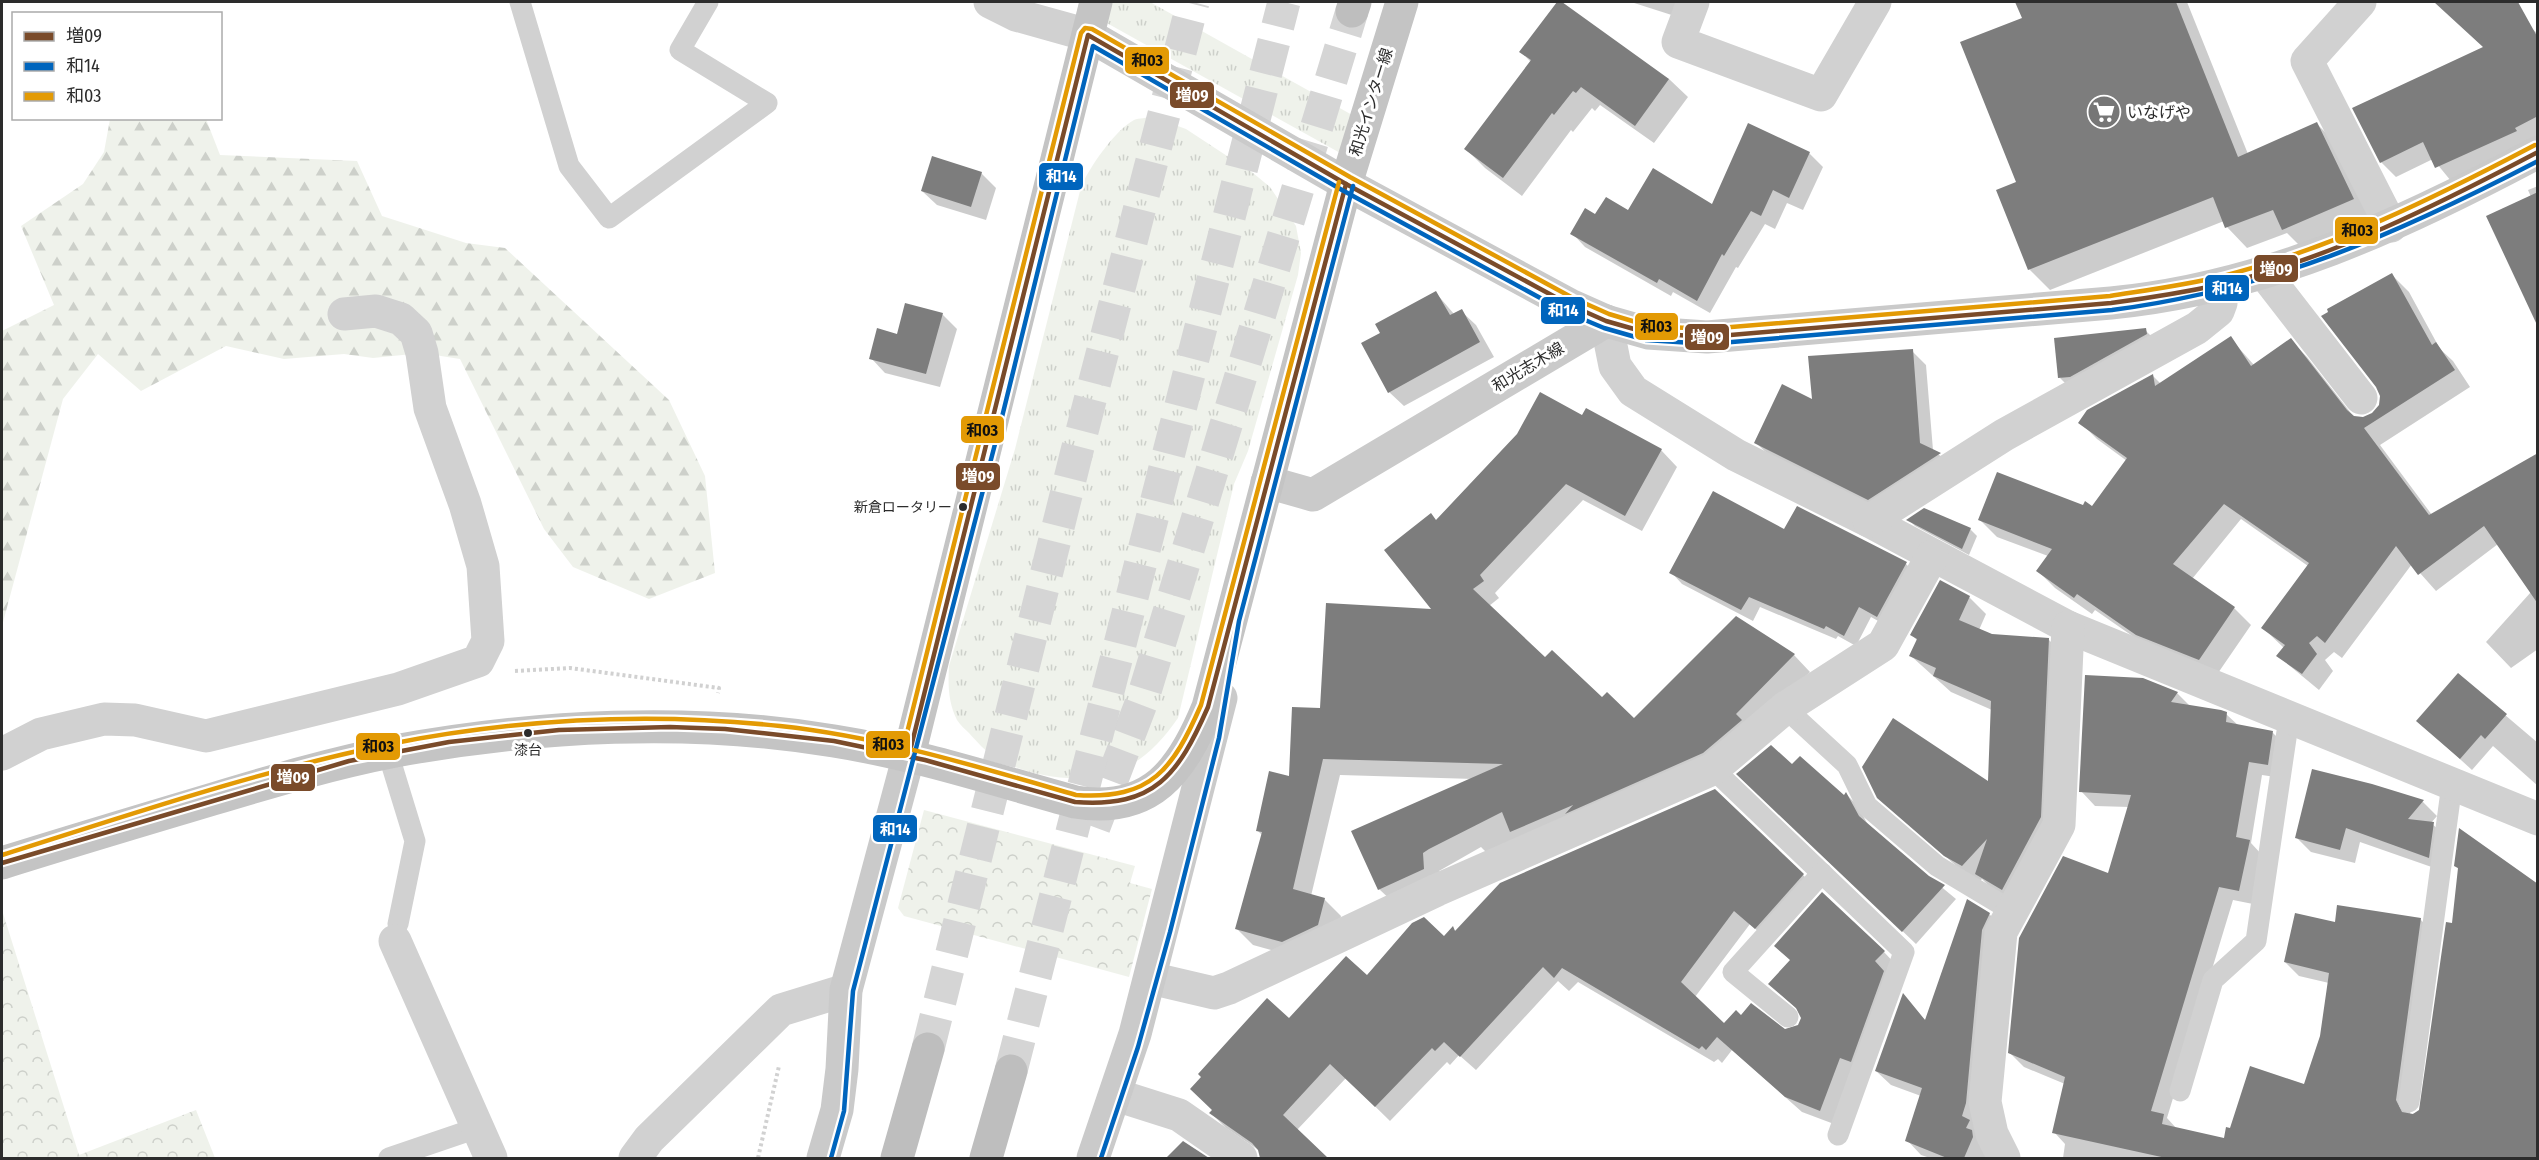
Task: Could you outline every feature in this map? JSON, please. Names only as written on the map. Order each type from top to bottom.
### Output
[{"type":"highway","points":[[897,1158],[928,1049]]},
{"type":"highway","points":[[986,1158],[1011,1071]]},
{"type":"main road","points":[[909,755],[1096,2]]},
{"type":"main road","name":"和光インター線","points":[[2,863],[307,771],[388,753],[473,739],[601,728],[754,731],[823,739],[909,755],[1075,802],[1100,806],[1140,796],[1157,788],[1172,774],[1198,732],[1208,707],[1346,184],[1402,2]]},
{"type":"street","points":[[990,2],[1016,15],[1088,35],[1346,184],[1569,305],[1606,321],[1648,333],[1707,337],[2163,298],[2214,288],[2264,273],[2391,226],[2538,152]]},
{"type":"street","points":[[1693,2],[1678,42],[1821,95],[1875,2]]},
{"type":"street","points":[[2360,2],[2307,61],[2391,226]]},
{"type":"street","points":[[2264,273],[2361,398]]},
{"type":"street","points":[[1869,521],[2004,435],[2197,328],[2218,311],[2221,303],[2214,288]]},
{"type":"street","points":[[2,754],[41,734],[104,719],[135,720],[206,736],[398,689],[478,661],[488,641],[483,566],[465,504],[430,408],[422,352],[416,333],[401,320],[376,311],[344,314]]},
{"type":"street","points":[[1606,321],[1615,366],[1633,391],[1736,455],[1869,521],[2068,627],[2538,819]]},
{"type":"street","name":"和光志木線","points":[[1267,482],[1313,495],[1606,321]]},
{"type":"street","points":[[1150,978],[1214,993],[1229,988],[1437,891],[1713,769],[1785,708],[1883,645],[1932,556]]},
{"type":"street","points":[[1092,1158],[1116,1095],[1150,978],[1217,716],[1226,671],[1232,620]]},
{"type":"street","points":[[2004,1158],[1992,1134],[1985,1102],[2001,933],[2059,825],[2068,627]]},
{"type":"street","points":[[823,1158],[837,1110],[842,1070],[846,990],[909,755]]},
{"type":"street","points":[[396,932],[491,1158]]},
{"type":"street","points":[[635,1158],[649,1139],[781,1010],[846,990]]},
{"type":"street","points":[[1116,1095],[1179,1115],[1241,1158]]},
{"type":"lane","points":[[520,2],[569,166],[609,218],[767,103],[680,50],[708,2]]},
{"type":"lane","points":[[1785,708],[1847,765],[1867,806],[1937,866],[2012,911]]},
{"type":"lane","points":[[2180,1091],[2213,980],[2256,941],[2289,718]]},
{"type":"lane","points":[[388,753],[415,841],[396,932]]},
{"type":"lane","points":[[1713,769],[1904,952],[1838,1135]]},
{"type":"lane","points":[[2409,1101],[2452,784]]},
{"type":"lane","points":[[1788,1017],[1733,972],[1822,873]]},
{"type":"lane","points":[[389,1158],[477,1128]]},
{"type":"path","points":[[504,672],[570,668],[703,686]]},
{"type":"path","points":[[758,1158],[781,1054]]},
{"type":"green space","points":[[1112,2],[1150,2],[1354,116],[1342,154],[1105,22]]},
{"type":"green space","points":[[1153,117],[1186,129],[1253,173],[1270,187],[1296,226],[1301,253],[1298,275],[1248,451],[1234,484],[1178,718],[1152,749],[1127,767],[1087,778],[1055,777],[1009,765],[982,747],[961,725],[954,713],[950,700],[949,666],[1015,449],[1081,187],[1096,160],[1119,132],[1134,120]]},
{"type":"green space","points":[[110,120],[206,120],[220,155],[357,161],[382,216],[466,243],[505,248],[669,400],[705,476],[715,573],[649,599],[573,567],[544,529],[460,359],[422,353],[373,358],[344,354],[284,359],[226,346],[141,391],[98,354],[63,399],[2,626],[2,331],[54,305],[21,226],[83,184],[104,152]]},
{"type":"green space","points":[[924,810],[1135,866],[1130,883],[1152,889],[1129,977],[904,916],[898,908]]},
{"type":"green space","points":[[2,910],[79,1155],[196,1110],[215,1158],[2,1158]]},
{"type":"building","points":[[1557,2],[1562,2],[1669,79],[1635,126],[1581,87],[1576,93],[1573,91],[1554,115],[1552,113],[1503,178],[1464,149],[1531,60],[1519,52]]},
{"type":"building","name":"いなげや","points":[[2015,2],[2176,2],[2238,157],[2317,122],[2354,199],[2282,230],[2273,210],[2225,228],[2213,197],[2028,270],[1996,190],[2016,182],[1960,42],[2022,18]]},
{"type":"building","points":[[2434,2],[2518,2],[2538,38],[2538,116],[2515,128],[2517,131],[2435,168],[2423,142],[2380,163],[2352,108],[2483,47]]},
{"type":"building","points":[[1748,123],[1810,152],[1789,198],[1773,190],[1761,216],[1751,211],[1724,256],[1722,254],[1697,301],[1659,279],[1657,283],[1570,234],[1585,208],[1595,214],[1606,197],[1628,210],[1653,168],[1712,204]]},
{"type":"building","points":[[932,156],[982,172],[971,207],[921,191]]},
{"type":"building","points":[[2538,192],[2538,327],[2486,216]]},
{"type":"building","points":[[2392,273],[2432,345],[2436,342],[2455,370],[2364,428],[2429,515],[2538,453],[2538,604],[2484,526],[2418,575],[2396,546],[2325,643],[2317,636],[2309,643],[2317,654],[2302,674],[2276,656],[2285,645],[2261,628],[2309,563],[2224,504],[2173,564],[2235,607],[2199,660],[2136,635],[2077,594],[2074,598],[2036,571],[2052,549],[1978,520],[1997,472],[2083,505],[2085,501],[2092,506],[2127,458],[2078,423],[2087,410],[2153,374],[2155,386],[2231,336],[2251,366],[2291,338],[2347,410],[2354,416],[2363,417],[2372,413],[2379,405],[2380,396],[2376,387],[2321,316],[2328,312],[2327,309]]},
{"type":"building","points":[[1436,291],[1450,315],[1462,309],[1480,342],[1388,393],[1361,343],[1380,333],[1375,324]]},
{"type":"building","points":[[905,303],[943,313],[926,374],[869,359],[877,328],[897,334]]},
{"type":"building","points":[[2146,328],[2147,334],[2070,377],[2058,378],[2054,338]]},
{"type":"building","points":[[1913,349],[1920,443],[1941,453],[1868,500],[1754,443],[1782,384],[1812,399],[1808,356]]},
{"type":"building","points":[[1540,392],[1582,415],[1586,408],[1662,449],[1625,516],[1566,484],[1480,575],[1484,581],[1473,589],[1545,657],[1552,650],[1602,697],[1607,692],[1634,718],[1736,616],[1795,654],[1736,714],[1742,720],[1703,753],[1565,814],[1573,805],[1510,832],[1502,812],[1429,849],[1423,853],[1424,869],[1378,890],[1351,831],[1503,764],[1323,759],[1293,889],[1325,898],[1318,925],[1282,942],[1235,929],[1262,832],[1256,831],[1269,771],[1289,776],[1292,707],[1320,708],[1326,603],[1431,609],[1384,550],[1431,513],[1436,520],[1517,434]]},
{"type":"building","points":[[1713,491],[1784,529],[1797,506],[1907,562],[1877,617],[1859,607],[1844,636],[1826,626],[1824,629],[1749,597],[1741,610],[1669,573]]},
{"type":"building","points":[[1924,508],[1971,528],[1962,549],[1906,520]]},
{"type":"building","points":[[1940,580],[1970,596],[1959,620],[1992,634],[2049,638],[2041,817],[2002,890],[1975,874],[1987,839],[1962,866],[1944,856],[1877,798],[1862,767],[1893,718],[1988,781],[1991,701],[1933,676],[1936,668],[1909,656],[1917,639],[1910,635]]},
{"type":"building","points":[[2458,673],[2507,714],[2485,739],[2481,735],[2460,759],[2416,721]]},
{"type":"building","points":[[2085,675],[2143,678],[2178,692],[2171,702],[2221,710],[2227,712],[2226,722],[2273,731],[2268,765],[2249,762],[2236,837],[2250,840],[2239,891],[2219,887],[2151,1111],[2164,1114],[2162,1124],[2224,1138],[2226,1127],[2230,1128],[2250,1066],[2304,1084],[2320,1036],[2329,973],[2284,962],[2295,913],[2335,922],[2337,905],[2421,918],[2396,1100],[2402,1112],[2413,1114],[2419,1110],[2446,922],[2452,923],[2458,868],[2454,866],[2459,828],[2538,884],[2538,1158],[2166,1158],[2052,1133],[2065,1077],[2008,1053],[2019,938],[2063,856],[2108,873],[2131,795],[2079,792]]},
{"type":"building","points":[[1771,745],[1792,764],[1800,756],[1844,795],[1846,792],[1859,816],[1929,876],[1945,885],[1902,932],[1736,774]]},
{"type":"building","points":[[2312,769],[2424,800],[2408,819],[2434,822],[2429,858],[2346,828],[2340,850],[2295,838]]},
{"type":"building","points":[[1715,789],[1804,874],[1755,929],[1734,911],[1681,982],[1724,1023],[1736,1010],[1741,1015],[1751,1003],[1785,1029],[1798,1025],[1801,1018],[1796,1008],[1768,984],[1790,960],[1774,946],[1822,892],[1885,951],[1875,961],[1884,971],[1851,1062],[1840,1058],[1820,1111],[1785,1097],[1717,1037],[1706,1050],[1702,1046],[1699,1049],[1562,968],[1554,978],[1543,967],[1460,1057],[1444,1042],[1435,1051],[1432,1048],[1375,1107],[1330,1064],[1283,1115],[1328,1158],[1260,1158],[1258,1150],[1252,1143],[1209,1113],[1212,1110],[1190,1089],[1201,1077],[1198,1074],[1267,998],[1289,1018],[1346,956],[1367,975],[1412,923],[1424,917],[1444,936],[1453,926],[1455,931],[1500,883]]},
{"type":"building","points":[[1967,899],[1990,913],[1982,930],[1966,1103],[1962,1116],[1970,1120],[1966,1128],[1972,1130],[1973,1137],[1964,1158],[1947,1158],[1905,1141],[1922,1088],[1875,1071],[1903,993],[1925,1020]]},
{"type":"building","points":[[1183,1141],[1209,1158],[1166,1158]]},
{"type":"tunnel","points":[[928,1049],[1078,447],[1193,2]]},
{"type":"tunnel","points":[[1011,1071],[1284,2]]},
{"type":"tunnel","points":[[1094,827],[1142,701],[1352,11]]},
{"type":"transit line","name":"和03","points":[[902,753],[1081,33],[1085,28],[1092,29],[1350,177],[1573,298],[1609,314],[1649,326],[1707,329],[2110,296],[2195,282],[2264,265],[2343,236],[2459,184],[2535,145]]},
{"type":"transit line","name":"増09","points":[[909,755],[1088,35],[1346,184],[1570,305],[1606,321],[1648,333],[1707,337],[2111,303],[2209,287],[2264,273],[2384,228],[2538,152]]},
{"type":"transit line","name":"和14","points":[[831,1158],[844,1111],[853,991],[1001,421],[1093,46],[1342,190],[1566,312],[1604,328],[1646,340],[1708,344],[2112,310],[2171,301],[2280,273],[2332,255],[2434,213],[2538,161]]},
{"type":"transit line","name":"和03","points":[[2,855],[194,795],[341,755],[438,735],[584,720],[682,719],[780,726],[893,745],[1076,795],[1102,795],[1124,792],[1142,786],[1157,776],[1169,763],[1180,747],[1201,705],[1339,182]]},
{"type":"transit line","name":"増09","points":[[2,863],[349,761],[449,742],[559,730],[670,727],[725,729],[834,741],[925,760],[1075,802],[1102,802],[1125,799],[1144,793],[1174,769],[1197,731],[1208,707],[1346,184]]},
{"type":"transit line","name":"和14","points":[[1101,1158],[1138,1047],[1170,932],[1219,738],[1239,621],[1353,186]]},
{"type":"place","name":"いなげや","points":[[2104,112]]},
{"type":"place","name":"新倉ロータリー","points":[[963,507]]},
{"type":"place","name":"漆台","points":[[528,733]]}]
